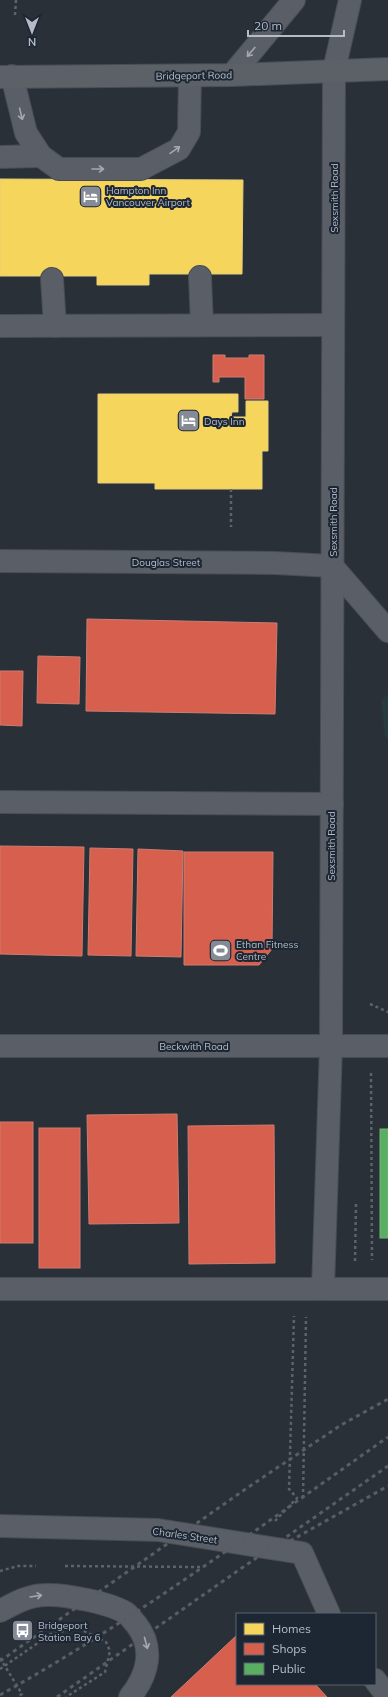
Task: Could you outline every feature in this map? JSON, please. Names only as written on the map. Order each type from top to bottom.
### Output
[{"type":"main road","name":"Bridgeport Road","points":[[6,76],[190,76],[388,68]]},
{"type":"street","points":[[232,75],[294,0]]},
{"type":"street","name":"Sexsmith Road","points":[[323,1289],[331,1046],[334,70],[350,0]]},
{"type":"street","points":[[6,76],[26,133],[41,156],[59,169],[141,169],[179,149],[189,132],[190,76]]},
{"type":"street","points":[[0,157],[41,156]]},
{"type":"street","points":[[200,277],[202,325]]},
{"type":"street","points":[[52,279],[55,326]]},
{"type":"street","points":[[0,326],[333,325]]},
{"type":"street","name":"Douglas Street","points":[[0,561],[275,563],[332,566]]},
{"type":"street","points":[[332,566],[388,630]]},
{"type":"street","points":[[0,802],[332,804]]},
{"type":"street","name":"Beckwith Road","points":[[0,1046],[388,1046]]},
{"type":"street","points":[[0,1289],[380,1289]]},
{"type":"street","name":"Charles Street","points":[[0,1526],[158,1530],[302,1553],[329,1613]]},
{"type":"street","points":[[0,1611],[24,1598],[46,1594],[109,1604],[128,1614],[141,1630],[148,1645],[147,1669],[137,1688],[130,1697]]},
{"type":"street","points":[[376,1681],[388,1697]]},
{"type":"path","points":[[15,15],[16,0]]},
{"type":"path","points":[[230,489],[231,526]]},
{"type":"path","points":[[370,1004],[388,1012]]},
{"type":"path","points":[[371,1069],[380,1289]]},
{"type":"path","points":[[303,1498],[306,1312]]},
{"type":"path","points":[[294,1315],[289,1489],[297,1498]]},
{"type":"path","points":[[0,1570],[18,1566],[43,1566]]},
{"type":"path","points":[[58,1566],[207,1567]]},
{"type":"path","points":[[0,1669],[51,1634],[78,1628],[106,1642],[110,1651],[105,1672],[66,1697]]},
{"type":"path","points":[[0,1658],[22,1694],[17,1697]]},
{"type":"green space","points":[[388,694],[388,739],[385,736],[381,701]]},
{"type":"building: Homes","points":[[0,179],[243,180],[242,274],[149,274],[149,285],[97,285],[97,276],[0,276]]},
{"type":"building: Homes","points":[[98,394],[238,394],[238,412],[232,412],[231,417],[246,417],[246,401],[268,401],[268,451],[262,451],[262,489],[155,489],[155,483],[98,483]]},
{"type":"building: Shops","points":[[213,355],[225,355],[225,358],[249,358],[249,355],[264,355],[264,399],[245,399],[245,377],[219,377],[219,382],[213,382]]},
{"type":"building: Shops","points":[[87,619],[277,623],[275,714],[86,711]]},
{"type":"building: Shops","points":[[38,656],[80,657],[79,704],[37,703]]},
{"type":"building: Shops","points":[[0,671],[23,671],[22,726],[0,725]]},
{"type":"building: Shops","points":[[0,846],[84,847],[82,956],[0,954]]},
{"type":"building: Shops","points":[[90,848],[133,849],[131,956],[88,955]]},
{"type":"building: Shops","points":[[138,849],[183,851],[181,957],[136,956]]},
{"type":"building: Shops","points":[[184,852],[273,852],[272,949],[259,965],[184,965]]},
{"type":"building: Shops","points":[[177,1114],[179,1223],[89,1224],[87,1115]]},
{"type":"building: Shops","points":[[0,1122],[33,1122],[33,1243],[0,1243]]},
{"type":"building: Shops","points":[[274,1125],[275,1263],[189,1264],[188,1126]]},
{"type":"building: Shops","points":[[39,1128],[80,1128],[80,1268],[39,1268]]},
{"type":"building: Shops","points":[[236,1636],[236,1685],[316,1685],[327,1697],[171,1697]]},
{"type":"building: Public","points":[[380,1129],[388,1129],[388,1238],[380,1238]]},
{"type":"railway","points":[[0,1661],[247,1488],[341,1425],[388,1399]]},
{"type":"railway","points":[[0,1695],[51,1666],[149,1603],[245,1538],[388,1437]]},
{"type":"railway","points":[[57,1697],[388,1466]]},
{"type":"railway","points":[[290,1541],[388,1486]]},
{"type":"place","name":"Hampton Inn Vancouver Airport","points":[[90,196]]},
{"type":"place","name":"Days Inn","points":[[188,421]]},
{"type":"place","name":"Ethan Fitness Centre","points":[[221,950]]},
{"type":"place","name":"Bridgeport Station Bay 6","points":[[22,1631]]}]
